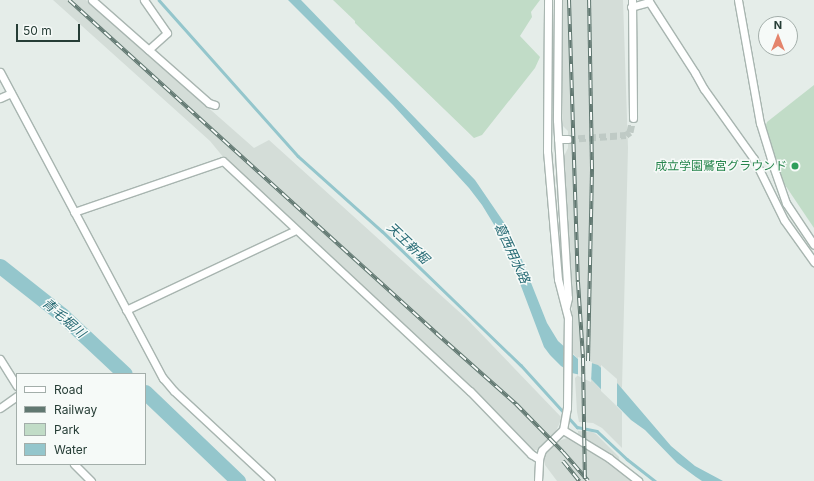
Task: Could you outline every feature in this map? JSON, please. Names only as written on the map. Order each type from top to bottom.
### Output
[{"type":"street","points":[[92,0],[208,103],[215,105]]},
{"type":"street","points":[[144,0],[166,33],[148,50]]},
{"type":"street","points":[[538,481],[539,459],[542,450],[563,430],[567,408],[568,372],[568,318],[558,279],[547,151],[548,0]]},
{"type":"street","points":[[557,0],[558,139],[568,298],[566,309]]},
{"type":"street","points":[[738,0],[760,123],[771,160],[786,203],[814,244]]},
{"type":"street","points":[[633,118],[631,4],[648,1],[704,89],[754,159],[784,220],[814,262]]},
{"type":"street","points":[[0,72],[126,310],[167,384],[271,481]]},
{"type":"street","points":[[0,98],[11,93]]},
{"type":"street","points":[[558,139],[568,139]]},
{"type":"street","points":[[74,212],[223,161],[470,391],[531,454],[539,459]]},
{"type":"street","points":[[126,310],[296,230]]},
{"type":"street","points":[[0,359],[16,384]]},
{"type":"street","points":[[0,408],[16,397]]},
{"type":"street","points":[[563,430],[608,458],[638,481]]},
{"type":"street","points":[[75,465],[90,481]]},
{"type":"shaded area","points":[[53,0],[86,0],[254,148],[269,140],[466,318],[562,418],[554,435],[538,450],[531,450],[457,374],[224,158],[210,141]]},
{"type":"shaded area","points":[[563,0],[623,0],[628,148],[622,388],[593,365],[578,359],[572,352],[572,280],[563,158],[568,148],[568,131],[563,126],[562,121]]},
{"type":"shaded area","points":[[579,374],[589,377],[622,412],[622,448],[602,428],[593,423],[579,422],[575,378]]},
{"type":"shaded area","points":[[578,431],[592,432],[596,434],[619,457],[620,463],[578,435]]},
{"type":"shaded area","points":[[567,438],[578,441],[633,481],[557,481],[545,465],[544,461],[546,452],[556,442]]},
{"type":"green space","points":[[333,0],[540,0],[531,12],[532,17],[520,36],[540,57],[535,68],[482,135],[474,138]]},
{"type":"green space","name":"成立学園鷲宮グラウンド","points":[[814,85],[814,228],[781,179],[765,128],[767,122]]},
{"type":"water","name":"葛西用水路","points":[[288,0],[301,0],[475,180],[505,224],[518,250],[547,323],[558,341],[578,359],[598,365],[618,384],[671,446],[695,466],[723,481],[702,481],[696,477],[677,463],[645,430],[631,420],[589,377],[572,373],[561,366],[550,355],[544,347],[504,241],[482,205],[469,188],[393,105]]},
{"type":"pier","points":[[578,357],[592,362],[591,382],[578,376]]},
{"type":"pier","points":[[601,365],[617,379],[617,406],[601,391]]},
{"type":"waterway","name":"天王新堀","points":[[159,0],[298,156],[382,231],[521,365],[577,427],[597,431],[627,459],[655,481]]},
{"type":"waterway","name":"青毛堀川","points":[[0,266],[62,315],[124,373]]},
{"type":"waterway","name":"青毛堀川","points":[[146,393],[238,481]]},
{"type":"tunnel","points":[[568,139],[626,135],[630,132],[633,118]]},
{"type":"railway","points":[[69,0],[516,404],[563,452],[588,481]]},
{"type":"railway","points":[[569,0],[578,282],[583,358],[585,479]]},
{"type":"railway","points":[[588,361],[592,168],[589,0]]},
{"type":"railway","points":[[563,461],[579,481]]},
{"type":"place","name":"成立学園鷲宮グラウンド","points":[[795,166]]}]
